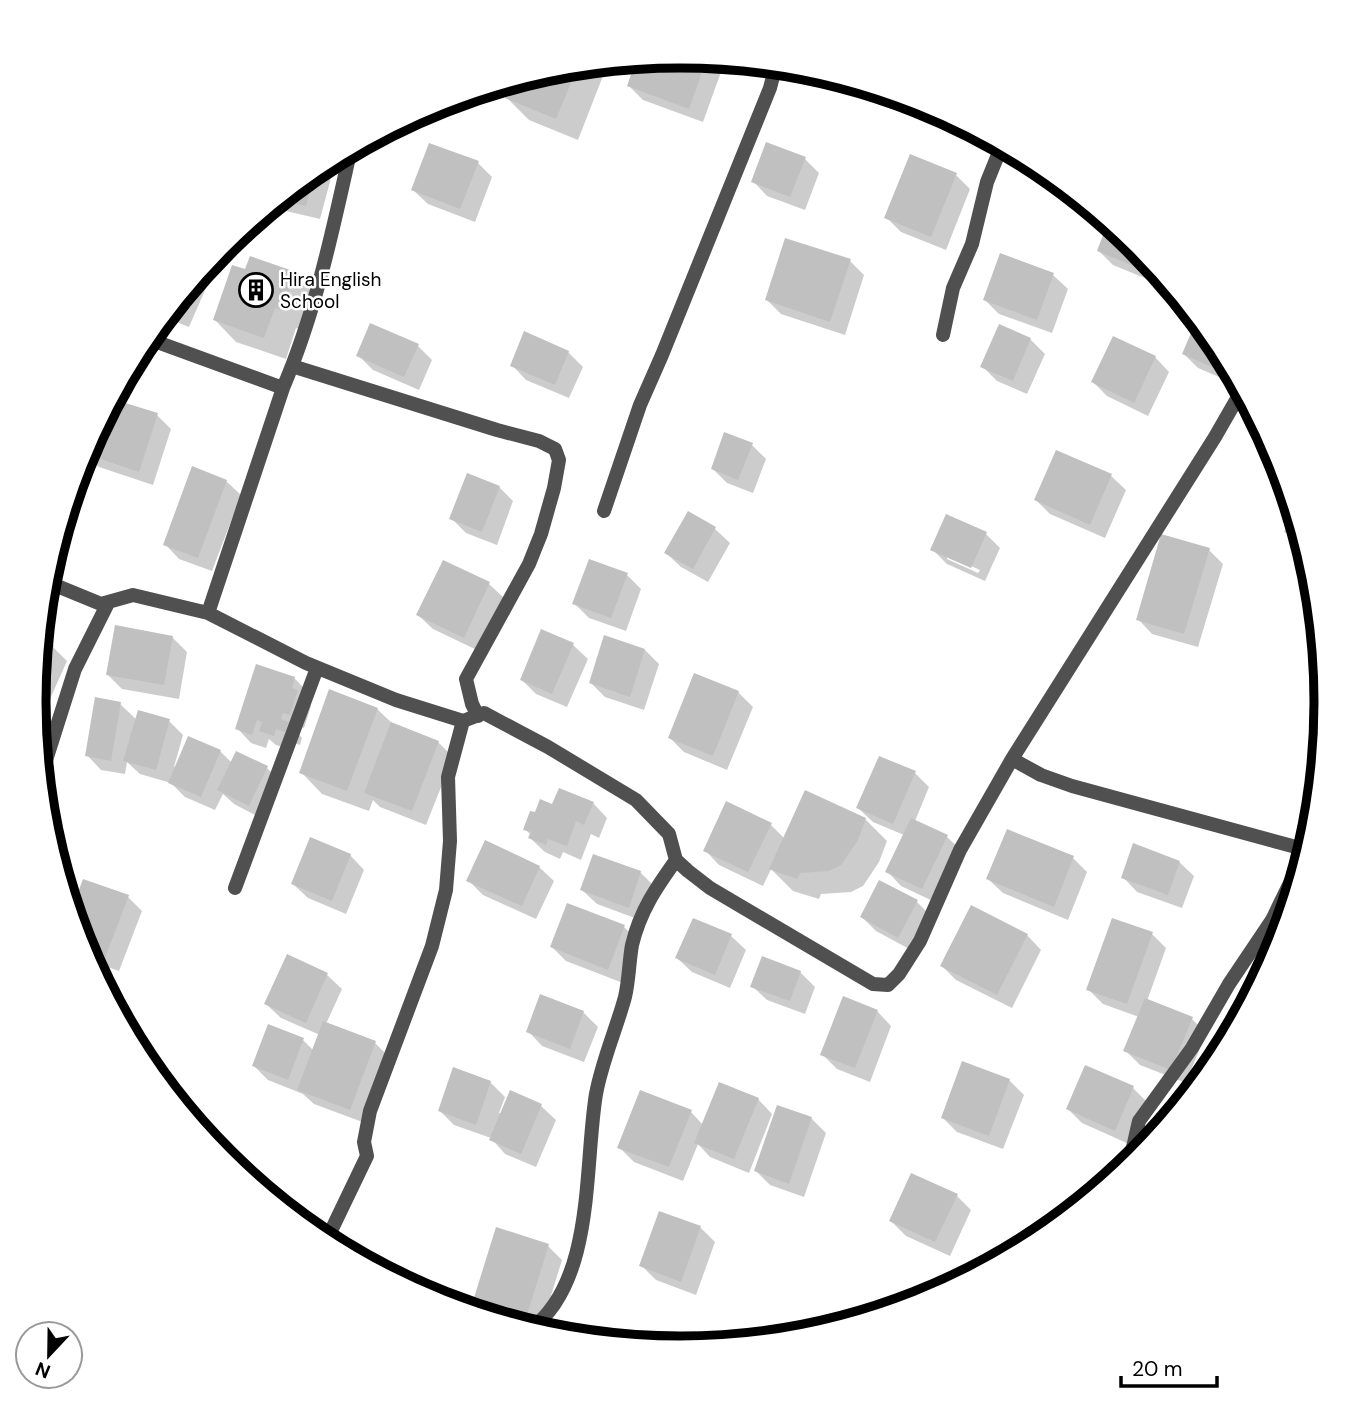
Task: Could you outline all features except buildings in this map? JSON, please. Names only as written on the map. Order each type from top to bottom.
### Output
[{"type":"street","points":[[604,511],[631,429],[766,99],[773,75]]},
{"type":"street","points":[[943,335],[953,288],[972,244],[987,181],[998,154]]},
{"type":"street","points":[[208,612],[292,366],[332,233],[348,162]]},
{"type":"street","points":[[158,342],[283,388]]},
{"type":"street","points":[[292,366],[539,441],[555,449],[559,460],[541,534],[529,564],[466,679],[478,716]]},
{"type":"street","points":[[57,586],[102,604],[133,595],[208,612],[317,668],[396,700],[463,721],[484,713],[548,747],[636,800],[669,834],[676,860],[710,888],[873,984],[888,985],[899,974],[920,941],[960,850],[1012,759],[1236,399]]},
{"type":"street","points":[[48,754],[75,669],[108,603]]},
{"type":"street","points":[[235,888],[246,852],[317,668]]},
{"type":"street","points":[[331,1231],[367,1156],[364,1142],[370,1111],[432,946],[446,890],[450,841],[448,777],[463,721]]},
{"type":"street","points":[[1012,759],[1041,775],[1072,786],[1296,847]]},
{"type":"street","points":[[542,1321],[566,1284],[580,1242],[596,1092],[625,996],[632,944],[647,901],[676,860]]},
{"type":"street","points":[[1134,1144],[1139,1121],[1192,1048],[1229,984],[1272,920],[1282,900]]},
{"type":"place","name":"Hira English School","points":[[256,290]]}]
